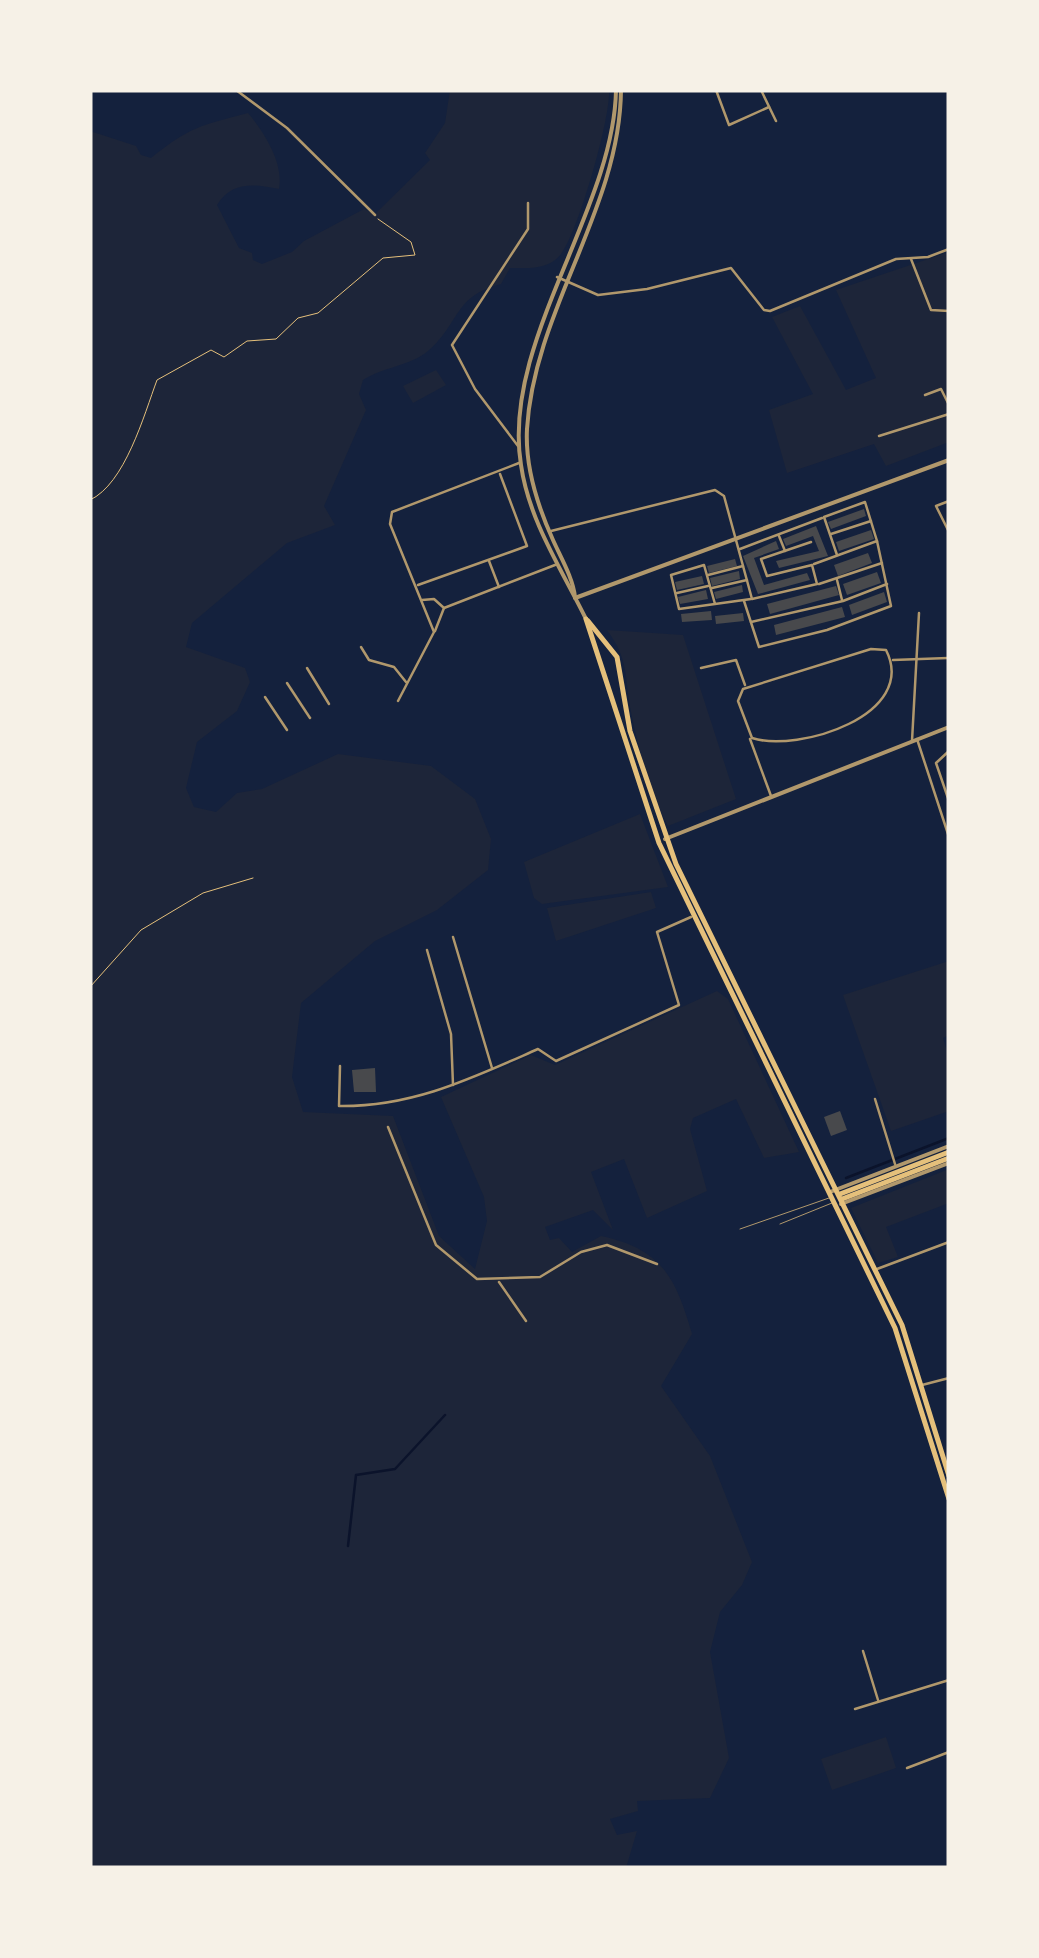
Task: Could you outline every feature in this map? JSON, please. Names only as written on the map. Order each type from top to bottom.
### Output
[{"type":"main road","points":[[586,619],[617,657],[630,732],[665,839],[895,1328],[947,1458],[949,1476]]},
{"type":"main road","points":[[586,619],[650,821],[693,916],[902,1324],[949,1499]]},
{"type":"main road","points":[[836,1198],[949,1154]]},
{"type":"main road","points":[[836,1198],[897,1169],[949,1154]]},
{"type":"street","points":[[236,90],[287,128],[375,215]]},
{"type":"street","points":[[242,94],[247,90]]},
{"type":"street","points":[[586,619],[557,565],[520,462],[521,409],[558,278],[613,126],[619,90]]},
{"type":"street","points":[[575,598],[532,476],[527,430],[533,392],[565,280],[598,200],[618,129],[619,90]]},
{"type":"street","points":[[718,90],[729,125],[769,107]]},
{"type":"street","points":[[761,90],[776,121]]},
{"type":"street","points":[[519,446],[475,389],[452,346],[528,229],[528,204]]},
{"type":"street","points":[[558,278],[598,295],[647,289],[731,268],[770,311],[896,259],[949,249]]},
{"type":"street","points":[[911,258],[931,310],[949,311]]},
{"type":"street","points":[[925,395],[941,389],[949,406]]},
{"type":"street","points":[[879,436],[949,414]]},
{"type":"street","points":[[575,598],[949,460]]},
{"type":"street","points":[[434,632],[390,524],[392,512],[520,462]]},
{"type":"street","points":[[416,586],[526,546],[499,473]]},
{"type":"street","points":[[549,532],[715,490],[724,496],[752,599]]},
{"type":"street","points":[[739,549],[865,502],[892,606],[827,630],[759,647],[744,600]]},
{"type":"street","points":[[949,502],[936,506],[949,532]]},
{"type":"street","points":[[824,517],[837,556]]},
{"type":"street","points":[[830,535],[871,521]]},
{"type":"street","points":[[778,534],[785,551]]},
{"type":"street","points":[[811,542],[761,559],[768,576],[877,542]]},
{"type":"street","points":[[488,560],[499,587]]},
{"type":"street","points":[[715,604],[704,565],[671,575],[679,609],[752,599],[838,580],[882,563]]},
{"type":"street","points":[[812,564],[818,584]]},
{"type":"street","points":[[398,701],[444,608],[557,565]]},
{"type":"street","points":[[707,575],[743,566]]},
{"type":"street","points":[[675,594],[747,580]]},
{"type":"street","points":[[838,580],[842,601]]},
{"type":"street","points":[[750,623],[842,601],[886,584]]},
{"type":"street","points":[[421,600],[434,598],[444,608]]},
{"type":"street","points":[[919,613],[914,740],[949,836]]},
{"type":"street","points":[[361,647],[369,660],[394,667],[407,683]]},
{"type":"street","points":[[748,732],[758,740],[778,742],[837,730],[856,722],[885,692],[891,660],[886,650],[871,649],[746,687],[738,701],[748,732],[771,796]]},
{"type":"street","points":[[891,660],[949,657]]},
{"type":"street","points":[[700,668],[736,660],[746,687]]},
{"type":"street","points":[[306,668],[329,704]]},
{"type":"street","points":[[287,683],[310,718]]},
{"type":"street","points":[[265,697],[287,730]]},
{"type":"street","points":[[665,839],[949,727]]},
{"type":"street","points":[[949,751],[936,758],[949,800]]},
{"type":"street","points":[[941,777],[949,774]]},
{"type":"street","points":[[340,1066],[340,1106],[382,1106],[453,1087],[538,1050],[556,1061],[679,1005],[657,932],[693,916]]},
{"type":"street","points":[[453,938],[492,1070]]},
{"type":"street","points":[[427,950],[451,1034],[453,1087]]},
{"type":"street","points":[[874,1099],[897,1169]]},
{"type":"street","points":[[388,1127],[442,1253],[477,1279],[540,1277],[581,1252],[607,1245],[657,1264]]},
{"type":"street","points":[[875,1269],[949,1242]]},
{"type":"street","points":[[498,1280],[526,1321]]},
{"type":"street","points":[[919,1386],[949,1378]]},
{"type":"street","points":[[863,1651],[879,1702]]},
{"type":"street","points":[[855,1709],[949,1680]]},
{"type":"street","points":[[906,1768],[949,1752]]},
{"type":"lane","points":[[780,1224],[836,1198]]},
{"type":"lane","points":[[740,1229],[836,1198]]},
{"type":"path","points":[[90,500],[110,484],[139,441],[157,380],[212,350],[224,358],[247,340],[276,339],[298,318],[318,313],[383,258],[416,255],[412,242],[375,215]]},
{"type":"path","points":[[90,988],[141,930],[203,893],[253,878]]},
{"type":"shaded area","points":[[450,90],[609,90],[599,148],[576,223],[556,259],[538,267],[510,268],[501,284],[485,289],[465,303],[428,351],[363,380],[359,394],[366,410],[324,506],[335,525],[287,543],[192,623],[186,647],[245,668],[250,682],[237,711],[197,742],[186,788],[194,807],[216,812],[237,793],[262,789],[338,754],[431,766],[475,799],[491,839],[488,870],[437,910],[375,941],[301,1003],[292,1077],[303,1112],[393,1116],[439,1236],[475,1269],[487,1221],[484,1197],[441,1097],[531,1055],[555,1065],[717,991],[728,999],[799,1152],[764,1158],[736,1099],[693,1118],[690,1129],[707,1191],[647,1218],[624,1159],[591,1172],[613,1230],[593,1210],[545,1227],[550,1240],[559,1238],[572,1252],[601,1236],[639,1249],[663,1269],[686,1314],[692,1334],[661,1386],[710,1456],[752,1562],[742,1585],[720,1612],[710,1652],[729,1758],[710,1798],[637,1801],[638,1811],[610,1819],[617,1835],[637,1831],[626,1868],[90,1868],[90,131],[136,146],[141,155],[151,158],[197,128],[248,113],[276,159],[279,189],[237,188],[217,205],[239,248],[252,253],[253,260],[262,264],[292,252],[304,241],[364,209],[375,214],[430,160],[425,153],[445,123]]},
{"type":"shaded area","points":[[949,252],[949,442],[886,466],[874,444],[787,473],[769,410],[813,394],[772,317],[800,306],[846,390],[876,378],[836,290]]},
{"type":"shaded area","points":[[436,370],[446,385],[413,403],[403,386]]},
{"type":"shaded area","points":[[607,630],[683,635],[736,799],[668,826],[641,756],[623,660]]},
{"type":"shaded area","points":[[640,814],[668,887],[542,904],[534,898],[524,862]]},
{"type":"shaded area","points":[[651,892],[656,908],[556,941],[547,908]]},
{"type":"shaded area","points":[[949,961],[949,1035],[943,1038],[949,1058],[949,1111],[891,1131],[843,995]]},
{"type":"shaded area","points":[[949,1169],[949,1203],[886,1227],[898,1257],[878,1263],[851,1208]]},
{"type":"shaded area","points":[[886,1737],[896,1768],[832,1790],[821,1759]]},
{"type":"building","points":[[864,509],[866,516],[831,529],[828,522]]},
{"type":"building","points":[[816,526],[828,556],[779,568],[776,561],[819,551],[813,536],[786,546],[783,539]]},
{"type":"building","points":[[871,530],[874,539],[839,551],[836,542]]},
{"type":"building","points":[[776,541],[779,549],[754,558],[764,585],[807,573],[810,580],[758,594],[743,556]]},
{"type":"building","points":[[868,553],[872,563],[838,576],[834,565]]},
{"type":"building","points":[[735,559],[737,566],[709,573],[707,566]]},
{"type":"building","points":[[739,571],[740,579],[712,586],[710,578]]},
{"type":"building","points":[[877,572],[881,583],[847,595],[843,584]]},
{"type":"building","points":[[702,576],[704,584],[677,590],[675,582]]},
{"type":"building","points":[[742,585],[743,592],[716,599],[714,592]]},
{"type":"building","points":[[836,586],[839,595],[770,614],[767,604]]},
{"type":"building","points":[[706,590],[708,599],[680,604],[678,597]]},
{"type":"building","points":[[884,592],[887,602],[852,615],[849,605]]},
{"type":"building","points":[[842,607],[845,617],[776,635],[774,625]]},
{"type":"building","points":[[711,611],[712,620],[682,622],[681,614]]},
{"type":"building","points":[[743,613],[744,621],[716,624],[715,616]]},
{"type":"building","points":[[375,1068],[376,1092],[354,1092],[352,1070]]},
{"type":"building","points":[[840,1111],[847,1130],[831,1136],[824,1117]]},
{"type":"waterway","points":[[846,1178],[949,1138]]},
{"type":"waterway","points":[[348,1546],[356,1475],[395,1469],[445,1415]]}]
